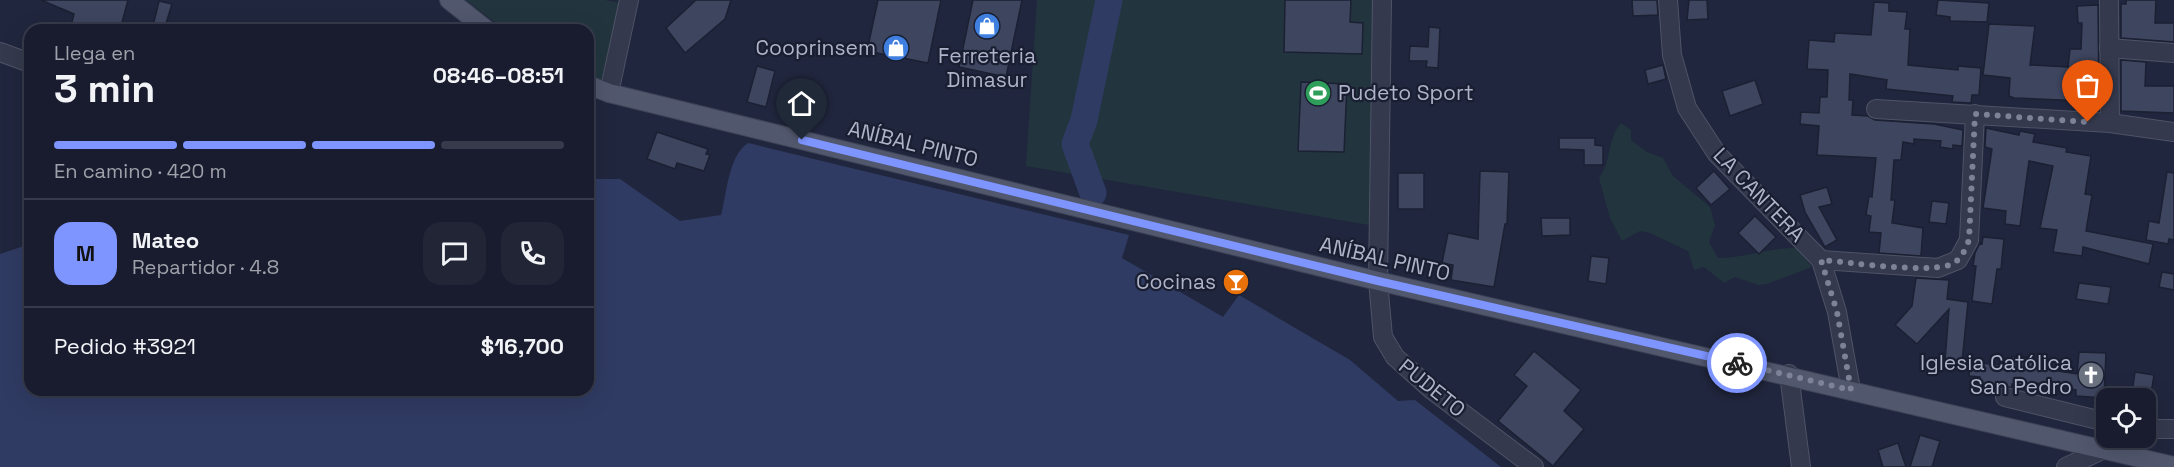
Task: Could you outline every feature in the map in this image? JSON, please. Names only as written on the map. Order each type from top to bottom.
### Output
[{"type":"main road","points":[[448,0],[479,24]]},
{"type":"main road","name":"ANÍBAL PINTO","points":[[594,87],[609,93],[1378,281],[2174,466]]},
{"type":"street","points":[[609,93],[629,0]]},
{"type":"street","name":"PUDETO","points":[[1382,0],[1378,281],[1380,329],[1395,357],[1432,390],[1534,467]]},
{"type":"street","name":"LA CANTERA","points":[[1668,0],[1672,56],[1687,108],[1717,154],[1821,260],[1837,312],[1851,390]]},
{"type":"street","points":[[2109,0],[2110,123]]},
{"type":"street","points":[[2109,48],[2174,53]]},
{"type":"street","points":[[0,52],[24,61]]},
{"type":"street","points":[[1876,109],[2110,123],[2174,132]]},
{"type":"street","points":[[1821,260],[1938,268],[1958,260],[1969,240],[1975,114]]},
{"type":"street","points":[[1788,375],[1801,467]]},
{"type":"street","points":[[2005,397],[2096,420]]},
{"type":"street","points":[[2156,429],[2174,429]]},
{"type":"street","points":[[2066,467],[2102,450]]},
{"type":"shaded area","points":[[466,0],[605,0],[620,3],[604,81],[594,78],[594,24],[497,24]]},
{"type":"shaded area","points":[[1037,0],[1385,0],[1381,167],[1369,225],[1026,166]]},
{"type":"shaded area","points":[[1621,123],[1631,130],[1631,140],[1647,152],[1663,158],[1673,176],[1710,207],[1715,225],[1709,242],[1718,258],[1797,248],[1812,267],[1767,284],[1759,285],[1735,277],[1724,283],[1704,267],[1694,270],[1688,251],[1650,233],[1640,231],[1622,241],[1610,218],[1599,178],[1606,164],[1613,136]]},
{"type":"water","points":[[748,143],[1129,235],[1122,258],[1223,317],[1239,295],[1350,360],[1398,401],[1415,400],[1501,467],[0,467],[0,254],[24,246],[24,396],[594,396],[594,179],[620,179],[680,221],[721,215],[732,166],[741,149]]},
{"type":"building","points":[[41,0],[128,0],[122,24],[72,24],[74,14]]},
{"type":"building","points":[[696,0],[731,0],[725,19],[685,53],[666,28]]},
{"type":"building","points":[[878,0],[941,0],[928,63],[867,51]]},
{"type":"building","points":[[973,0],[1022,0],[1006,77],[959,67]]},
{"type":"building","points":[[1285,0],[1351,0],[1350,22],[1363,23],[1362,54],[1284,52]]},
{"type":"building","points":[[1632,0],[1657,0],[1658,15],[1633,16]]},
{"type":"building","points":[[1689,0],[1707,0],[1708,19],[1687,20]]},
{"type":"building","points":[[1938,0],[1989,3],[1987,22],[1950,21],[1950,17],[1936,15]]},
{"type":"building","points":[[2126,0],[2156,0],[2155,23],[2174,23],[2174,42],[2121,38],[2121,4],[2126,4]]},
{"type":"building","points":[[159,1],[172,4],[166,24],[153,24]]},
{"type":"building","points":[[1874,2],[1889,3],[1889,11],[1907,12],[1905,29],[1910,29],[1908,65],[1958,70],[1958,66],[1981,68],[1979,95],[1972,95],[1971,103],[1952,102],[1953,96],[1886,89],[1887,80],[1850,74],[1849,100],[1853,100],[1852,115],[1868,116],[1875,120],[1934,124],[1963,130],[1962,146],[1953,145],[1953,149],[1940,147],[1941,141],[1914,139],[1914,144],[1903,142],[1901,160],[1894,160],[1891,200],[1895,200],[1892,223],[1923,228],[1921,256],[1879,253],[1881,233],[1869,232],[1871,216],[1866,215],[1869,196],[1872,197],[1876,158],[1817,155],[1819,126],[1800,124],[1801,112],[1819,113],[1820,97],[1827,97],[1828,70],[1807,69],[1809,40],[1834,42],[1835,33],[1871,35]]},
{"type":"building","points":[[2098,5],[2099,105],[2084,103],[2084,101],[2014,98],[2009,96],[2010,78],[1983,75],[1989,24],[2035,26],[2030,65],[2068,67],[2070,49],[2081,49],[2082,23],[2078,23],[2077,6]]},
{"type":"building","points":[[1429,27],[1440,28],[1438,68],[1426,67],[1427,61],[1409,61],[1410,46],[1428,47]]},
{"type":"building","points":[[2121,60],[2146,62],[2145,86],[2174,86],[2174,113],[2121,111]]},
{"type":"building","points":[[1663,65],[1666,79],[1648,84],[1645,70]]},
{"type":"building","points":[[757,66],[775,71],[766,107],[747,102]]},
{"type":"building","points":[[1755,80],[1763,104],[1730,116],[1722,91]]},
{"type":"building","points":[[1301,82],[1347,84],[1344,152],[1298,151]]},
{"type":"building","points":[[1986,128],[2019,135],[2020,131],[2035,134],[2033,142],[2067,148],[2066,152],[2091,156],[2085,194],[2092,195],[2086,231],[2153,244],[2149,264],[2083,247],[2082,256],[2053,252],[2057,230],[2040,228],[2053,166],[2029,161],[2020,226],[2005,224],[2006,211],[1983,208],[1992,149],[1985,147]]},
{"type":"building","points":[[657,132],[708,149],[706,154],[710,155],[704,171],[677,163],[675,169],[647,159]]},
{"type":"building","points":[[1559,138],[1595,138],[1595,145],[1603,146],[1603,165],[1584,165],[1584,150],[1559,149]]},
{"type":"building","points":[[1480,171],[1509,172],[1507,224],[1505,224],[1494,287],[1451,280],[1453,265],[1442,263],[1448,233],[1478,239]]},
{"type":"building","points":[[1714,171],[1730,189],[1711,205],[1696,188]]},
{"type":"building","points":[[2167,172],[2174,173],[2174,240],[2169,239],[2168,244],[2146,240],[2149,221],[2159,223]]},
{"type":"building","points":[[1398,173],[1424,173],[1424,209],[1398,209]]},
{"type":"building","points":[[1827,187],[1832,204],[1819,207],[1837,240],[1825,247],[1805,212],[1800,195]]},
{"type":"building","points":[[1932,201],[1949,203],[1946,224],[1929,222]]},
{"type":"building","points":[[1755,216],[1776,237],[1759,254],[1738,233]]},
{"type":"building","points":[[1541,218],[1570,218],[1570,235],[1542,236]]},
{"type":"building","points":[[1983,237],[2004,239],[2001,269],[1997,269],[1992,304],[1972,301],[1976,266],[1973,266],[1975,253],[1980,243],[1982,244]]},
{"type":"building","points":[[1591,256],[1609,258],[1606,284],[1588,281]]},
{"type":"building","points":[[2162,272],[2174,274],[2174,290],[2159,287]]},
{"type":"building","points":[[1916,278],[1949,280],[1947,299],[1968,302],[1962,362],[1945,360],[1949,309],[1917,344],[1895,325],[1912,306]]},
{"type":"building","points":[[2079,283],[2111,287],[2108,304],[2076,299]]},
{"type":"building","points":[[1534,351],[1581,390],[1564,411],[1584,429],[1553,466],[1498,421],[1527,386],[1514,375]]},
{"type":"building","points":[[2079,352],[2106,353],[2104,388],[2096,388],[2096,397],[2076,396],[2076,390],[2031,382],[2031,386],[2012,384],[2012,387],[1994,388],[1994,385],[1979,383],[1980,377],[1969,376],[1970,362],[2011,366],[2012,356],[2034,358],[2033,367],[2077,374]]},
{"type":"building","points":[[2135,372],[2154,375],[2152,388],[2133,388]]},
{"type":"building","points":[[1920,435],[1940,441],[1932,467],[1910,467]]},
{"type":"building","points":[[1898,443],[1906,467],[1883,467],[1878,450]]},
{"type":"waterway","points":[[1093,193],[1075,144],[1084,120],[1109,0]]},
{"type":"way so far","points":[[1737,363],[1851,390],[1837,312],[1821,260],[1921,268],[1938,268],[1952,264],[1962,255],[1969,240],[1975,114],[2088,122]]},
{"type":"place","name":"Ferreteria Dimasur","points":[[987,26]]},
{"type":"place","name":"Cooprinsem","points":[[896,48]]},
{"type":"place","name":"Pudeto Sport","points":[[1318,93]]},
{"type":"place","name":"Cocinas","points":[[1236,282]]},
{"type":"place","name":"Iglesia Católica San Pedro","points":[[2091,375]]},
{"type":"route","points":[[802,140],[1378,281],[1737,363]]}]
